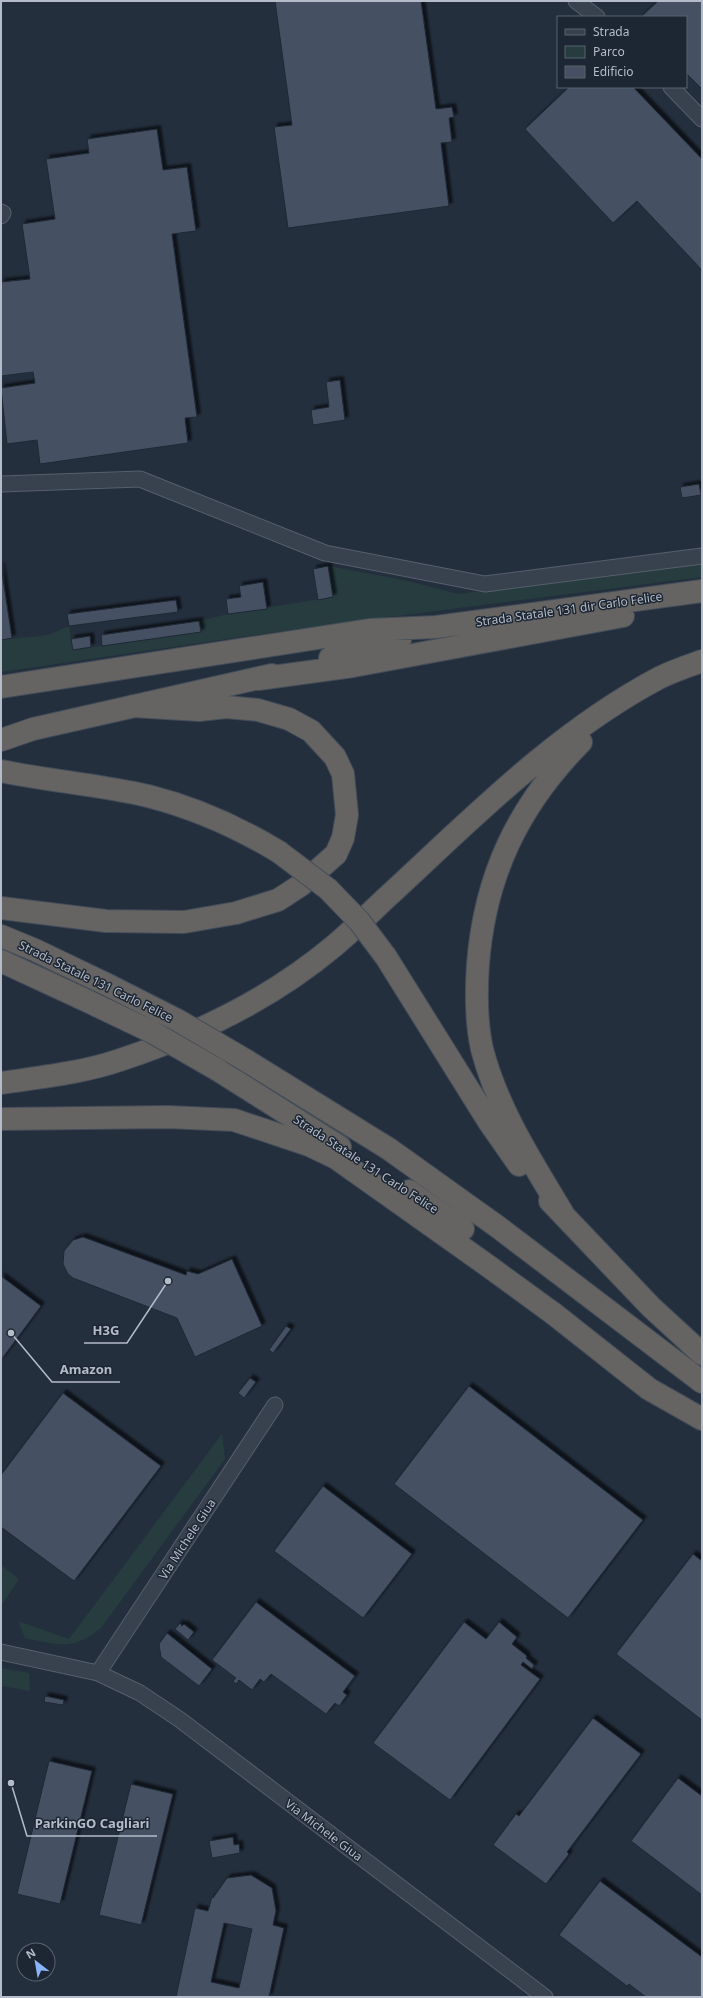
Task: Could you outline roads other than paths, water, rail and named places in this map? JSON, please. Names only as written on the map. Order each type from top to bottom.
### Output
[{"type":"highway","name":"Strada Statale 131 dir Carlo Felice","points":[[436,627],[702,591]]},
{"type":"highway","points":[[258,679],[353,666],[619,617],[702,606]]},
{"type":"highway","points":[[1,740],[33,729],[258,679],[436,627]]},
{"type":"highway","points":[[1,687],[369,630],[436,627]]},
{"type":"highway","points":[[1,1083],[52,1076],[119,1061],[182,1037],[266,995],[333,947],[519,777],[574,732],[649,684],[702,661]]},
{"type":"highway","points":[[562,1212],[517,1135],[503,1107],[482,1049],[477,986],[480,933],[492,882],[519,821],[545,781],[581,741],[605,722],[672,682],[702,661]]},
{"type":"highway","points":[[1,908],[106,921],[184,922],[236,913],[278,900],[301,885],[336,854],[342,838],[347,816],[343,774],[335,757],[311,731],[289,719],[258,710],[226,707],[199,710],[133,706]]},
{"type":"highway","points":[[1,727],[66,722]]},
{"type":"highway","points":[[10,773],[148,796],[214,817],[248,833],[279,852],[328,889],[359,922],[386,957],[489,1122],[536,1188],[562,1212],[589,1244],[651,1307],[702,1354]]},
{"type":"highway","name":"Strada Statale 131 Carlo Felice","points":[[1,936],[36,950],[179,1021],[247,1061],[395,1154],[498,1227],[702,1382]]},
{"type":"highway","name":"Strada Statale 131 Carlo Felice","points":[[1,961],[152,1032],[218,1070],[437,1210],[637,1360],[702,1412]]},
{"type":"highway","points":[[1,1119],[168,1117],[234,1120],[309,1145],[336,1158],[484,1263],[554,1314],[649,1389],[702,1419]]},
{"type":"street","points":[[576,1],[597,16]]},
{"type":"street","points":[[672,88],[702,119]]},
{"type":"street","points":[[1,212],[3,213],[1,216]]},
{"type":"street","points":[[1,484],[140,479],[325,553],[485,584],[702,556]]},
{"type":"street","name":"Via Michele Giua","points":[[98,1673],[275,1405]]},
{"type":"street","name":"Via Michele Giua","points":[[1,1652],[98,1673],[140,1693],[179,1719],[545,1997]]},
{"type":"place","name":"H3G","points":[[168,1281]]},
{"type":"place","name":"Amazon","points":[[11,1333]]},
{"type":"place","name":"ParkinGO Cagliari","points":[[11,1783]]}]
